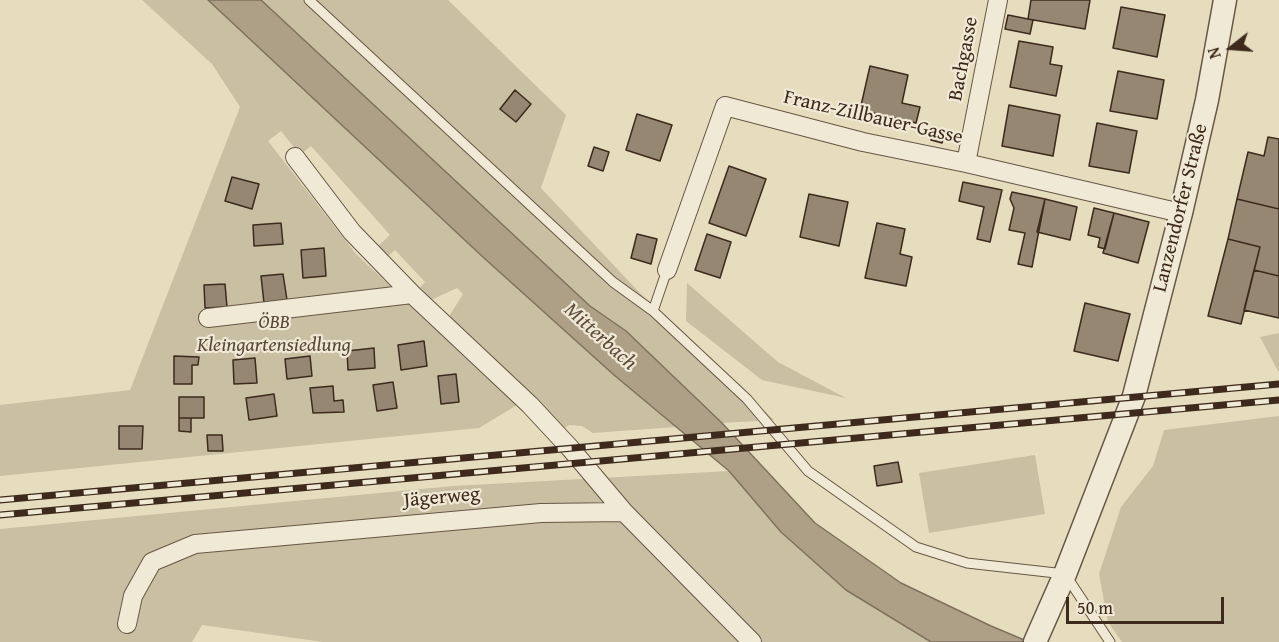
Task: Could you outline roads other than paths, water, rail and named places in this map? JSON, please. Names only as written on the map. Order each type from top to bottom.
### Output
[{"type":"street","name":"Bachgasse","points":[[966,163],[998,0]]},
{"type":"street","name":"Lanzendorfer Straße","points":[[1035,642],[1061,584],[1129,414],[1181,213],[1207,100],[1225,0]]},
{"type":"street","name":"Franz-Zillbauer-Gasse","points":[[667,270],[725,106],[863,142],[966,163],[1181,213]]},
{"type":"street","points":[[295,157],[352,232],[412,294],[530,405],[624,512],[752,642]]},
{"type":"street","points":[[208,318],[412,294]]},
{"type":"street","name":"Jägerweg","points":[[127,624],[133,596],[152,562],[195,544],[541,513],[624,512]]},
{"type":"lane","points":[[309,0],[613,282],[653,311],[747,399],[808,471],[916,547],[967,563],[1061,584],[1110,642]]},
{"type":"lane","points":[[653,311],[667,270]]},
{"type":"water","name":"Mitterbach","points":[[208,0],[261,0],[590,306],[626,331],[722,423],[815,523],[901,583],[1029,642],[931,642],[846,590],[781,532],[729,471],[614,375],[484,258]]},
{"type":"railway","points":[[0,500],[1279,384]]},
{"type":"railway","points":[[0,515],[1279,400]]},
{"type":"park label","name":"ÖBB Kleingartensiedlung","points":[[274,334]]}]
